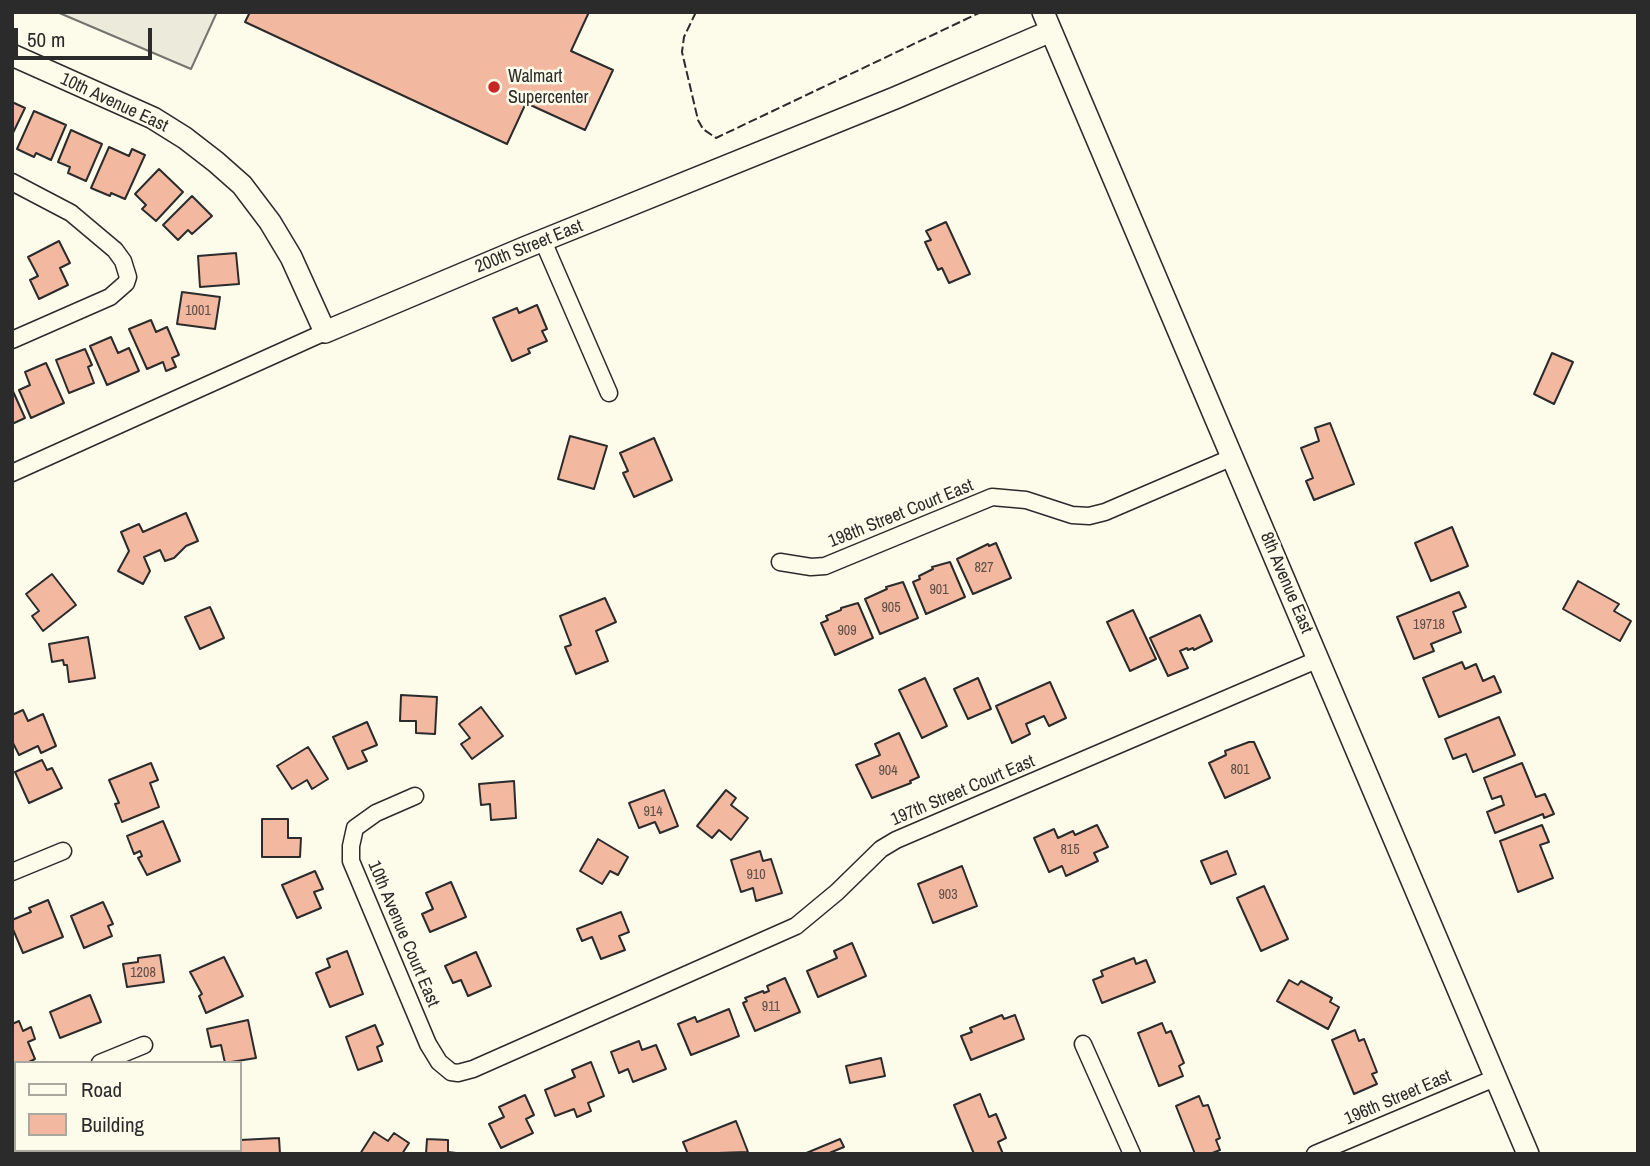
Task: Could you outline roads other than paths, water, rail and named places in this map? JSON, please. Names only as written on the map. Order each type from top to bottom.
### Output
[{"type":"street","name":"200th Street East","points":[[12,473],[325,332],[895,98],[1047,22]]},
{"type":"street","name":"8th Avenue East","points":[[1047,22],[1528,1154]]},
{"type":"street","name":"10th Avenue East","points":[[12,55],[153,118],[186,138],[242,185],[270,222],[307,288],[325,332]]},
{"type":"street","points":[[12,182],[71,213],[116,250],[128,277],[126,284],[110,298],[12,340]]},
{"type":"street","points":[[543,241],[609,393]]},
{"type":"street","name":"198th Street Court East","points":[[780,562],[811,567],[825,566],[992,497],[1026,500],[1072,515],[1089,516],[1105,512],[1233,457]]},
{"type":"street","name":"197th Street Court East","points":[[451,1072],[473,1069],[796,926],[837,892],[881,849],[896,840],[1318,659]]},
{"type":"street","name":"10th Avenue Court East","points":[[415,796],[376,813],[355,828],[351,861],[428,1044],[439,1062],[451,1072]]},
{"type":"street","points":[[12,872],[63,850]]},
{"type":"street","points":[[1083,1044],[1132,1154]]},
{"type":"street","points":[[105,1061],[144,1045]]},
{"type":"street","name":"196th Street East","points":[[1315,1154],[1495,1078]]},
{"type":"place","name":"Walmart Supercenter","points":[[494,87]]}]
